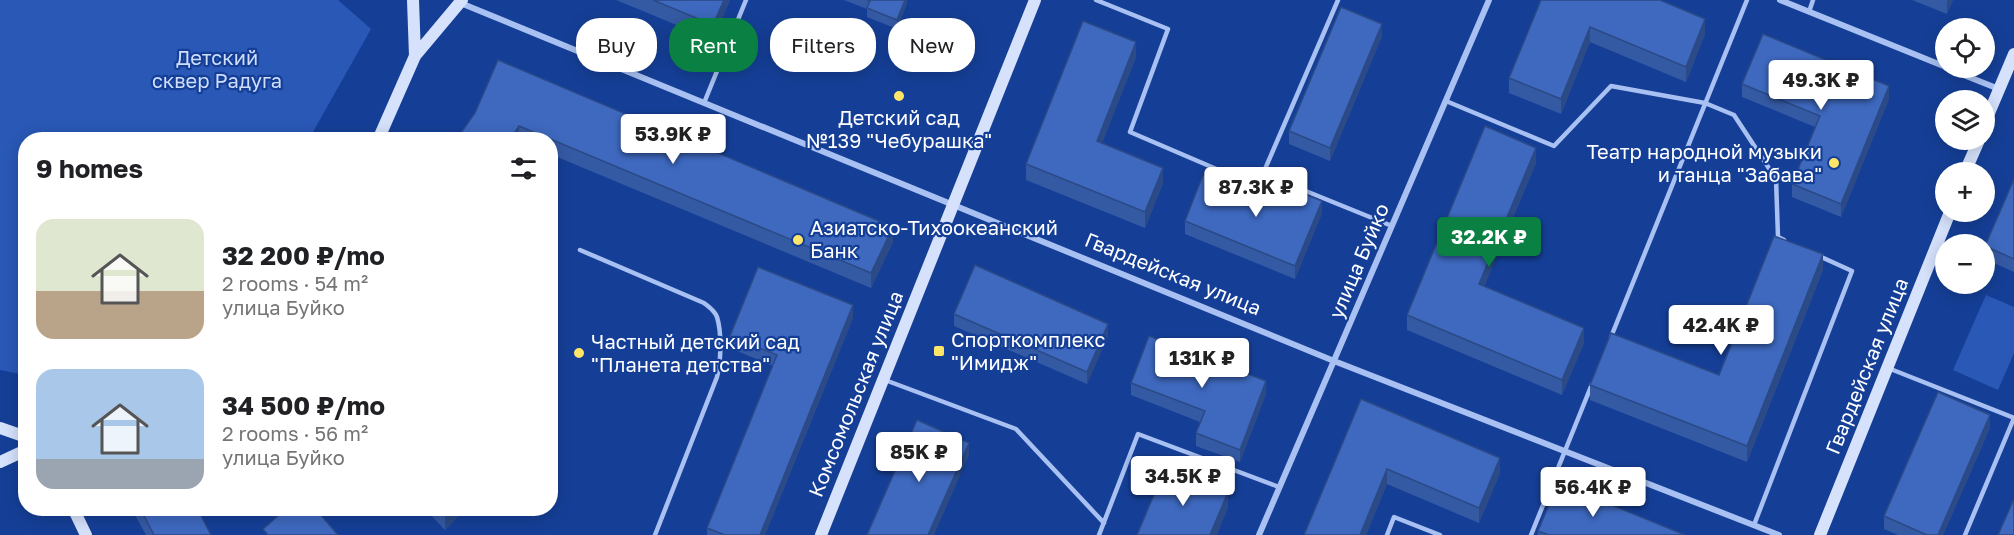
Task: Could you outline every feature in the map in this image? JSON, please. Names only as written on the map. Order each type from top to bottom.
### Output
[{"type":"street","points":[[413,0],[414,56]]},
{"type":"street","name":"Комсомольская улица","points":[[821,535],[1035,0]]},
{"type":"street","name":"улица Буйко","points":[[1259,535],[1489,0]]},
{"type":"street","points":[[1780,0],[1935,63]]},
{"type":"street","points":[[381,132],[414,56],[459,1]]},
{"type":"street","name":"Гвардейская улица","points":[[459,1],[1334,361],[1779,535]]},
{"type":"street","points":[[1995,99],[2014,54]]},
{"type":"street","points":[[1972,78],[1999,89]]},
{"type":"street","name":"Гвардейская улица","points":[[1820,535],[1946,222]]},
{"type":"street","points":[[0,428],[18,434]]},
{"type":"street","points":[[0,462],[18,454]]},
{"type":"street","points":[[77,516],[86,535]]},
{"type":"lane","points":[[704,102],[746,0]]},
{"type":"lane","points":[[1096,0],[1168,29],[1130,132],[1249,183],[1286,183],[1392,226]]},
{"type":"lane","points":[[1259,183],[1338,0]]},
{"type":"lane","points":[[1609,342],[1747,0]]},
{"type":"lane","points":[[1809,12],[1813,0]]},
{"type":"lane","points":[[1446,101],[1554,146],[1611,86],[1705,103],[1734,115],[1776,179],[1778,237],[1789,242]]},
{"type":"lane","points":[[580,250],[704,303],[711,308],[717,318],[720,358],[717,377],[655,535]]},
{"type":"lane","points":[[1754,525],[1852,271],[1810,252]]},
{"type":"lane","points":[[1887,368],[2014,418],[1965,535]]},
{"type":"lane","points":[[1531,535],[1596,375]]},
{"type":"lane","points":[[883,379],[1016,429],[1104,523]]},
{"type":"lane","points":[[1099,535],[1138,434],[1279,487]]},
{"type":"lane","points":[[1387,535],[1394,517],[1440,535]]},
{"type":"green space","name":"Детский сквер Радуга","points":[[0,0],[338,0],[371,29],[313,132],[18,132],[18,374],[0,370]]},
{"type":"green space","points":[[1986,295],[2014,307],[2014,353],[1998,390],[1953,370]]},
{"type":"building","points":[[653,0],[724,0],[716,18],[696,18]]},
{"type":"building","points":[[867,0],[905,0],[898,18],[867,8],[870,1]]},
{"type":"building","points":[[1541,0],[1660,0],[1705,19],[1686,67],[1590,27],[1561,99],[1509,78]]},
{"type":"building","points":[[1341,7],[1382,24],[1330,148],[1289,131]]},
{"type":"building","points":[[1083,21],[1136,42],[1097,141],[1163,168],[1145,212],[1026,164]]},
{"type":"building","name":"Театр народной музыки и танца \"Забава\"","points":[[1763,34],[1889,86],[1841,204],[1792,184],[1820,116],[1742,84]]},
{"type":"building","points":[[498,60],[893,227],[871,273],[558,142],[558,132],[533,132],[519,126],[515,132],[462,132],[475,113]]},
{"type":"building","points":[[1485,126],[1536,148],[1479,284],[1584,328],[1562,380],[1407,315]]},
{"type":"building","points":[[1203,175],[1274,204],[1282,185],[1322,201],[1295,266],[1185,221]]},
{"type":"building","points":[[2014,179],[2014,259],[1995,250],[1995,234],[1990,234]]},
{"type":"building","points":[[1774,236],[1823,254],[1747,446],[1590,385],[1611,333],[1719,375]]},
{"type":"building","points":[[975,265],[1108,324],[1087,372],[954,314]]},
{"type":"building","points":[[758,267],[853,305],[760,535],[725,535],[707,528],[777,355],[730,336]]},
{"type":"building","points":[[1149,336],[1266,381],[1240,450],[1196,433],[1205,411],[1131,383]]},
{"type":"building","points":[[1938,392],[1990,415],[1938,535],[1927,535],[1884,516]]},
{"type":"building","points":[[1361,399],[1500,458],[1479,508],[1387,469],[1360,535],[1304,535]]},
{"type":"building","points":[[917,420],[969,443],[928,535],[867,535]]},
{"type":"building","points":[[1166,466],[1228,492],[1210,535],[1137,535]]},
{"type":"building","points":[[1558,483],[1685,535],[1549,535],[1538,531]]},
{"type":"building","points":[[2013,501],[2014,535],[1998,535]]},
{"type":"building","points":[[144,516],[201,516],[211,535],[154,535]]},
{"type":"building","points":[[278,516],[322,516],[338,535],[268,535],[263,529]]},
{"type":"place","name":"Детский сад №139 \"Чебурашка\"","points":[[899,96]]},
{"type":"place","name":"Театр народной музыки и танца \"Забава\"","points":[[1834,163]]},
{"type":"place","name":"Азиатско-Тихоокеанский Банк","points":[[798,240]]},
{"type":"place","name":"Спорткомплекс \"Имидж\"","points":[[939,351]]},
{"type":"place","name":"Частный детский сад \"Планета детства\"","points":[[579,353]]}]
